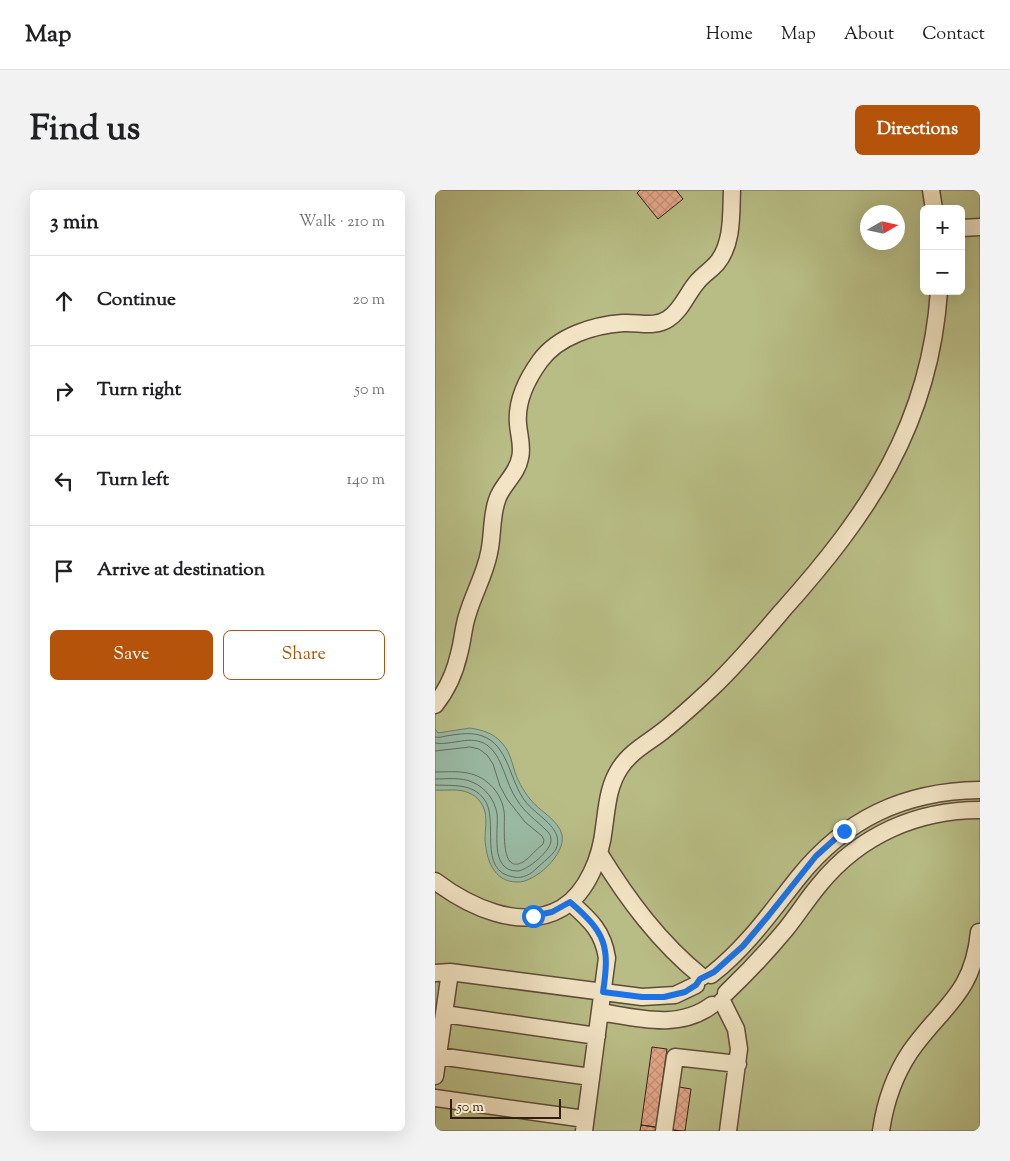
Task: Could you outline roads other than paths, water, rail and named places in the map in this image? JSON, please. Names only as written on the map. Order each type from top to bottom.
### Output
[{"type":"lane","points":[[435,705],[446,688],[455,668],[467,616],[489,555],[496,502],[519,464],[521,450],[518,424],[519,403],[535,370],[547,353],[570,337],[609,325],[624,323],[654,324],[674,314],[697,282],[712,269],[722,256],[729,234],[732,190]]},
{"type":"lane","points":[[931,190],[934,205]]},
{"type":"lane","points":[[965,228],[980,227]]},
{"type":"lane","points":[[435,881],[463,901],[478,908],[505,915],[519,916],[543,915],[552,912],[570,902],[582,889],[599,853],[611,789],[625,760],[677,720],[738,661],[826,561],[859,517],[880,483],[908,426],[921,388],[932,346],[938,295]]},
{"type":"lane","points":[[435,1076],[444,1014],[442,972],[642,997],[664,997],[685,992],[743,946],[816,856],[844,831],[876,812],[912,799],[949,792],[980,790]]},
{"type":"lane","points":[[601,1012],[654,1021],[691,1016],[720,999],[771,947],[832,870],[857,848],[886,830],[918,818],[950,811],[980,810]]},
{"type":"lane","points":[[599,853],[627,896],[671,950],[703,979],[719,977],[723,981],[726,986],[720,999],[707,1005],[698,999],[696,994],[703,979]]},
{"type":"lane","points":[[435,1098],[584,1125],[607,958],[601,936],[591,921],[570,902]]},
{"type":"lane","points":[[881,1131],[885,1107],[895,1079],[917,1042],[960,992],[974,962],[979,932]]},
{"type":"lane","points":[[720,999],[736,1028],[739,1039],[738,1064],[728,1131]]},
{"type":"lane","points":[[444,1014],[597,1036]]},
{"type":"lane","points":[[438,1056],[591,1078]]},
{"type":"lane","points":[[664,1131],[675,1056],[738,1064]]},
{"type":"water","points":[[470,728],[491,734],[504,745],[525,792],[553,820],[560,830],[562,843],[559,850],[548,866],[532,878],[517,882],[509,881],[502,878],[492,868],[487,854],[485,839],[485,812],[477,798],[465,791],[435,790],[435,729],[438,733]]}]
